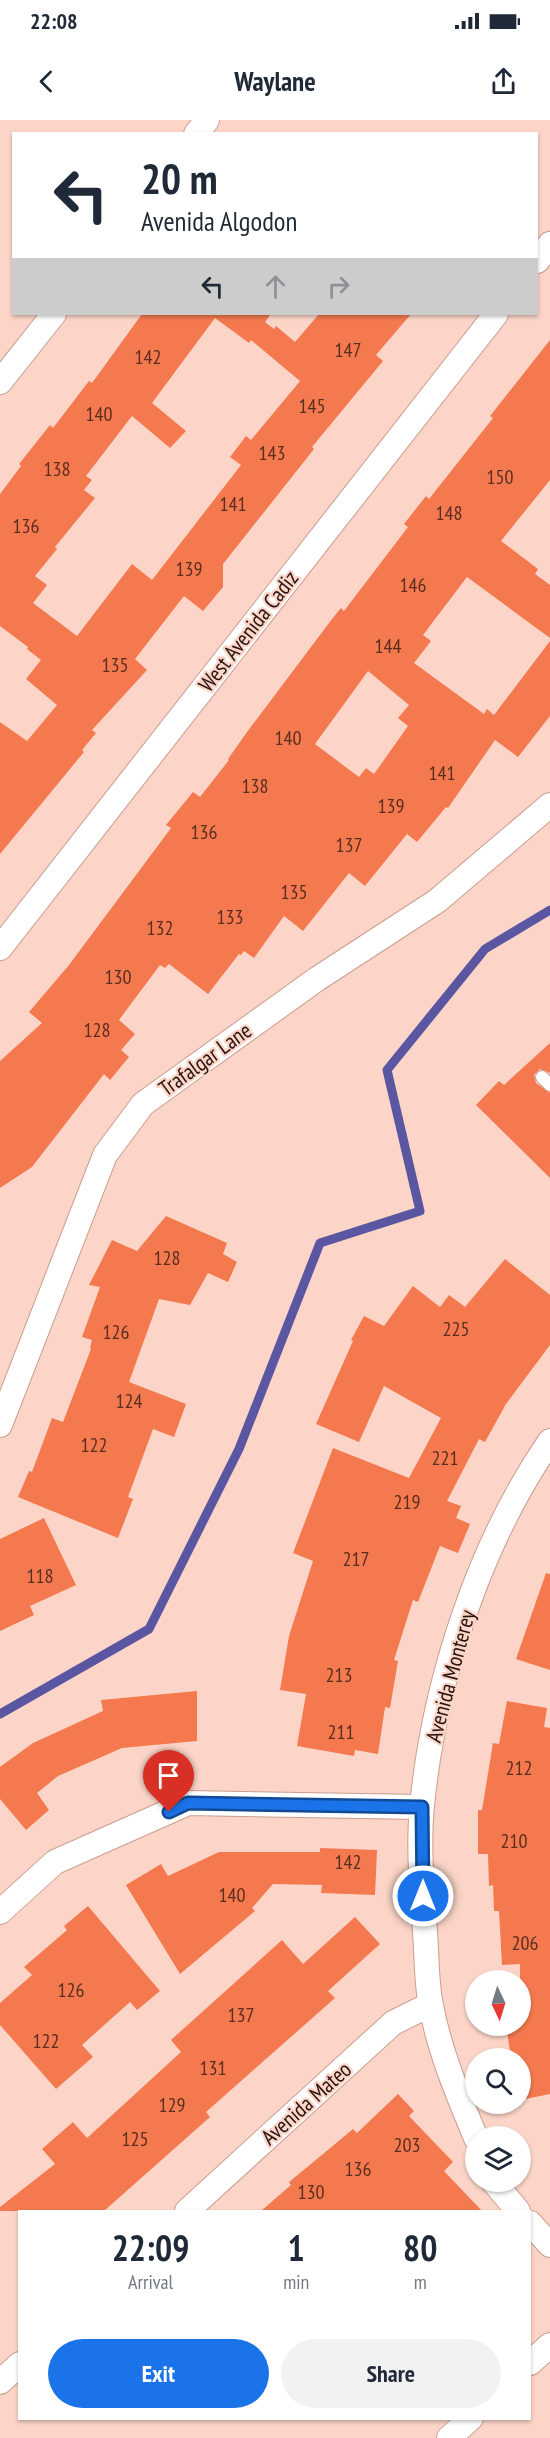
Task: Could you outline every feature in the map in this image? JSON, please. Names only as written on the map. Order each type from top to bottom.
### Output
[{"type":"street","points":[[198,132],[207,120]]},
{"type":"street","points":[[538,260],[550,244]]},
{"type":"street","points":[[0,382],[53,315]]},
{"type":"street","name":"West Avenida Cadiz","points":[[0,948],[495,315]]},
{"type":"street","name":"Trafalgar Lane","points":[[0,1425],[105,1155],[143,1104],[316,979],[437,902],[550,805]]},
{"type":"street","name":"Avenida Monterey","points":[[471,2126],[454,2087],[430,2004],[423,1896],[422,1807],[435,1714],[460,1629],[496,1536],[550,1441]]},
{"type":"street","points":[[0,1912],[55,1862],[188,1803],[422,1807]]},
{"type":"street","name":"Avenida Mateo","points":[[188,2210],[393,2023],[430,2004]]},
{"type":"street","points":[[503,2192],[517,2210]]},
{"type":"street","points":[[531,2224],[550,2246]]},
{"type":"street","points":[[531,2362],[550,2345]]},
{"type":"street","points":[[0,2382],[18,2366]]},
{"type":"street","points":[[449,2438],[469,2420]]},
{"type":"building","points":[[141,315],[270,315],[265,322],[274,329],[276,326],[295,342],[318,315],[410,315],[376,355],[383,361],[312,447],[314,449],[223,564],[223,587],[203,611],[184,596],[135,659],[147,670],[92,730],[96,733],[82,750],[84,752],[0,854],[0,722],[27,741],[57,705],[26,679],[41,660],[0,626],[0,494],[21,466],[19,464],[50,425],[53,428],[89,381],[92,383]],"holes":[[[215,318],[249,343],[251,340],[300,381],[251,440],[246,436],[230,457],[241,465],[152,580],[132,564],[77,636],[33,603],[47,585],[35,576],[57,549],[55,547],[95,498],[84,490],[92,480],[86,476],[132,416],[170,448],[186,431],[152,403]]]},
{"type":"building","points":[[550,340],[550,480],[501,541],[538,569],[535,574],[550,585],[550,638],[467,577],[423,635],[431,641],[414,663],[484,714],[487,709],[494,715],[550,641],[550,716],[518,757],[495,740],[448,808],[446,807],[417,842],[407,834],[365,886],[349,873],[303,931],[284,916],[254,958],[244,951],[241,955],[239,954],[208,994],[169,964],[165,968],[160,965],[119,1020],[135,1034],[121,1050],[129,1057],[110,1080],[104,1074],[32,1167],[0,1188],[0,1061],[42,1023],[29,1012],[69,965],[171,828],[166,825],[193,792],[200,797],[332,619],[341,608],[344,611],[408,527],[404,524],[426,496],[429,499],[493,418],[490,416]],"holes":[[[368,671],[409,705],[398,718],[408,726],[374,774],[366,768],[359,777],[315,744]]]},
{"type":"building","points":[[550,1043],[550,1073],[540,1069],[534,1075],[536,1083],[550,1093],[550,1178],[476,1105],[499,1081],[504,1085]]},
{"type":"building","points":[[166,1216],[227,1243],[223,1254],[237,1262],[228,1282],[208,1273],[190,1305],[159,1299],[129,1382],[186,1404],[174,1437],[153,1429],[128,1497],[133,1499],[118,1538],[18,1497],[29,1471],[32,1472],[52,1418],[63,1422],[91,1349],[92,1340],[82,1337],[100,1287],[89,1285],[112,1240],[137,1251]]},
{"type":"building","points":[[505,1259],[550,1295],[550,1345],[506,1404],[485,1442],[479,1439],[447,1501],[461,1506],[456,1518],[470,1524],[458,1553],[440,1546],[418,1602],[413,1600],[394,1660],[398,1661],[390,1708],[385,1707],[378,1754],[355,1750],[354,1756],[297,1746],[306,1694],[280,1690],[289,1636],[313,1561],[293,1553],[333,1448],[409,1478],[441,1418],[384,1386],[359,1442],[316,1424],[353,1341],[351,1340],[364,1316],[384,1326],[413,1286],[440,1307],[449,1295],[465,1307]]},
{"type":"building","points":[[44,1518],[76,1585],[30,1606],[34,1615],[0,1631],[0,1539]]},
{"type":"building","points":[[546,1573],[550,1574],[550,1670],[516,1659]]},
{"type":"building","points":[[197,1691],[197,1741],[122,1748],[58,1776],[37,1793],[49,1810],[26,1830],[0,1799],[0,1767],[33,1743],[103,1711],[101,1700]]},
{"type":"building","points":[[507,1701],[547,1708],[544,1727],[550,1728],[550,2094],[531,2098],[531,2048],[509,2048],[508,2036],[531,2036],[531,1970],[520,1970],[520,1964],[502,1965],[499,1911],[494,1911],[493,1885],[489,1886],[488,1854],[478,1854],[478,1810],[482,1810],[493,1743],[499,1744]]},
{"type":"building","points":[[320,1848],[377,1850],[375,1895],[321,1893],[322,1885],[273,1884],[252,1908],[255,1911],[180,1974],[126,1885],[161,1864],[168,1876],[219,1852],[320,1852]]},
{"type":"building","points":[[88,1906],[160,1991],[137,2010],[130,2002],[82,2045],[93,2057],[56,2089],[0,2025],[0,2003],[32,1975],[24,1967],[67,1930],[64,1926]]},
{"type":"building","points":[[355,1917],[380,1944],[328,1991],[335,1998],[206,2112],[210,2117],[105,2210],[0,2211],[0,2207],[55,2164],[42,2149],[73,2122],[87,2138],[181,2052],[171,2040],[282,1940],[303,1964]]},
{"type":"building","points":[[398,2094],[414,2111],[409,2116],[453,2162],[444,2171],[481,2210],[262,2210],[291,2185],[289,2182],[353,2129],[357,2133]]},
{"type":"waterway","points":[[0,1714],[149,1629],[239,1449],[320,1243],[420,1211],[387,1070],[485,949],[550,910]]},
{"type":"route","points":[[169,1812],[188,1803],[422,1807],[423,1896]]}]
